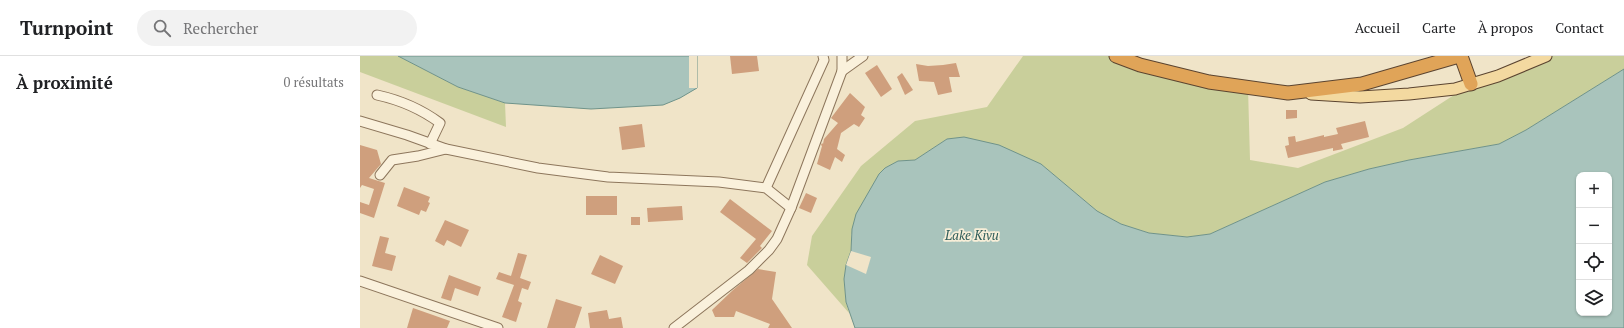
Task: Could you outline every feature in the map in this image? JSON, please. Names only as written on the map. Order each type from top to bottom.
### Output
[{"type":"highway","points":[[1116,56],[1140,65],[1209,82],[1288,93],[1362,84],[1460,56],[1471,84]]},
{"type":"main road","points":[[1288,93],[1360,97],[1455,89],[1498,76],[1546,56]]},
{"type":"street","points":[[766,188],[824,58],[833,56]]},
{"type":"street","points":[[674,328],[749,270],[770,250],[777,239],[791,208],[842,70],[842,56]]},
{"type":"street","points":[[842,70],[863,56]]},
{"type":"street","points":[[377,95],[395,99],[426,113],[440,124],[430,144]]},
{"type":"street","points":[[360,122],[407,134],[446,149],[538,168],[608,177],[719,182],[766,188],[791,208]]},
{"type":"street","points":[[380,174],[392,160],[418,156],[446,149]]},
{"type":"street","points":[[360,281],[498,328]]},
{"type":"green space","points":[[360,56],[398,56],[458,87],[505,103],[506,127],[360,72]]},
{"type":"green space","points":[[1023,56],[1116,56],[1248,88],[1250,160],[1298,168],[1403,128],[1471,84],[1546,56],[1624,56],[1624,69],[1526,130],[1499,144],[1409,160],[1369,169],[1325,182],[1210,234],[1187,237],[1149,233],[1121,224],[1097,211],[1041,164],[947,139],[915,160],[898,161],[885,168],[851,235],[851,251],[846,265],[844,279],[846,302],[849,313],[807,265],[812,236],[861,166],[915,121],[987,107]]},
{"type":"water","points":[[398,56],[697,56],[697,88],[680,98],[663,105],[591,109],[505,103],[458,87]]},
{"type":"water","name":"Lake Kivu","points":[[1624,69],[1624,328],[855,328],[846,302],[844,279],[846,265],[851,251],[852,229],[856,214],[879,174],[885,168],[898,161],[915,160],[947,139],[964,137],[999,145],[1041,164],[1097,211],[1121,224],[1149,233],[1187,237],[1210,234],[1325,182],[1369,169],[1409,160],[1499,144],[1526,130]]},
{"type":"pier","points":[[689,56],[697,56],[697,88],[689,88]]},
{"type":"pier","points":[[851,251],[871,257],[866,274],[846,265]]},
{"type":"building","points":[[730,56],[757,56],[759,71],[732,74]]},
{"type":"building","points":[[956,63],[960,77],[949,77],[952,92],[938,95],[934,82],[919,81],[916,64],[928,66]]},
{"type":"building","points":[[877,65],[892,89],[881,97],[865,73]]},
{"type":"building","points":[[902,73],[913,90],[905,95],[897,77]]},
{"type":"building","points":[[850,93],[865,107],[861,115],[865,118],[859,127],[854,124],[841,133],[837,149],[845,155],[842,162],[835,157],[830,170],[817,164],[821,145],[822,143],[823,144],[824,139],[838,123],[831,118]]},
{"type":"building","points":[[1286,110],[1297,110],[1297,118],[1286,119]]},
{"type":"building","points":[[1365,121],[1369,137],[1341,144],[1343,149],[1333,151],[1333,148],[1288,158],[1285,146],[1289,145],[1288,137],[1295,136],[1296,142],[1324,135],[1324,137],[1338,134],[1336,128]]},
{"type":"building","points":[[642,124],[645,147],[622,150],[619,127]]},
{"type":"building","points":[[360,145],[377,150],[381,164],[369,178],[385,183],[374,218],[360,213],[360,202],[369,205],[374,189],[362,185],[360,188]]},
{"type":"building","points":[[404,187],[430,197],[428,202],[430,203],[426,212],[421,210],[419,215],[397,206]]},
{"type":"building","points":[[806,193],[817,198],[811,213],[799,208]]},
{"type":"building","points":[[586,196],[617,196],[617,215],[586,215]]},
{"type":"building","points":[[730,199],[772,231],[760,246],[762,248],[747,263],[740,258],[756,239],[720,212]]},
{"type":"building","points":[[682,206],[683,220],[648,222],[647,208]]},
{"type":"building","points":[[631,217],[640,217],[640,225],[631,225]]},
{"type":"building","points":[[445,220],[469,230],[461,247],[447,240],[444,246],[435,241]]},
{"type":"building","points":[[380,236],[389,238],[385,253],[396,256],[392,271],[372,266]]},
{"type":"building","points":[[518,253],[527,255],[520,278],[531,282],[528,290],[522,288],[518,301],[522,303],[516,322],[502,317],[514,285],[496,279],[499,272],[511,276]]},
{"type":"building","points":[[600,255],[623,266],[615,284],[591,274]]},
{"type":"building","points":[[758,269],[776,272],[772,299],[792,328],[768,328],[770,324],[736,311],[734,317],[715,317],[712,310]]},
{"type":"building","points":[[449,275],[481,287],[478,296],[455,288],[451,301],[441,298]]},
{"type":"building","points":[[556,299],[582,307],[575,328],[547,328]]},
{"type":"building","points":[[413,308],[450,321],[447,328],[407,328]]},
{"type":"building","points":[[607,310],[609,319],[621,317],[623,328],[590,328],[588,313]]}]
